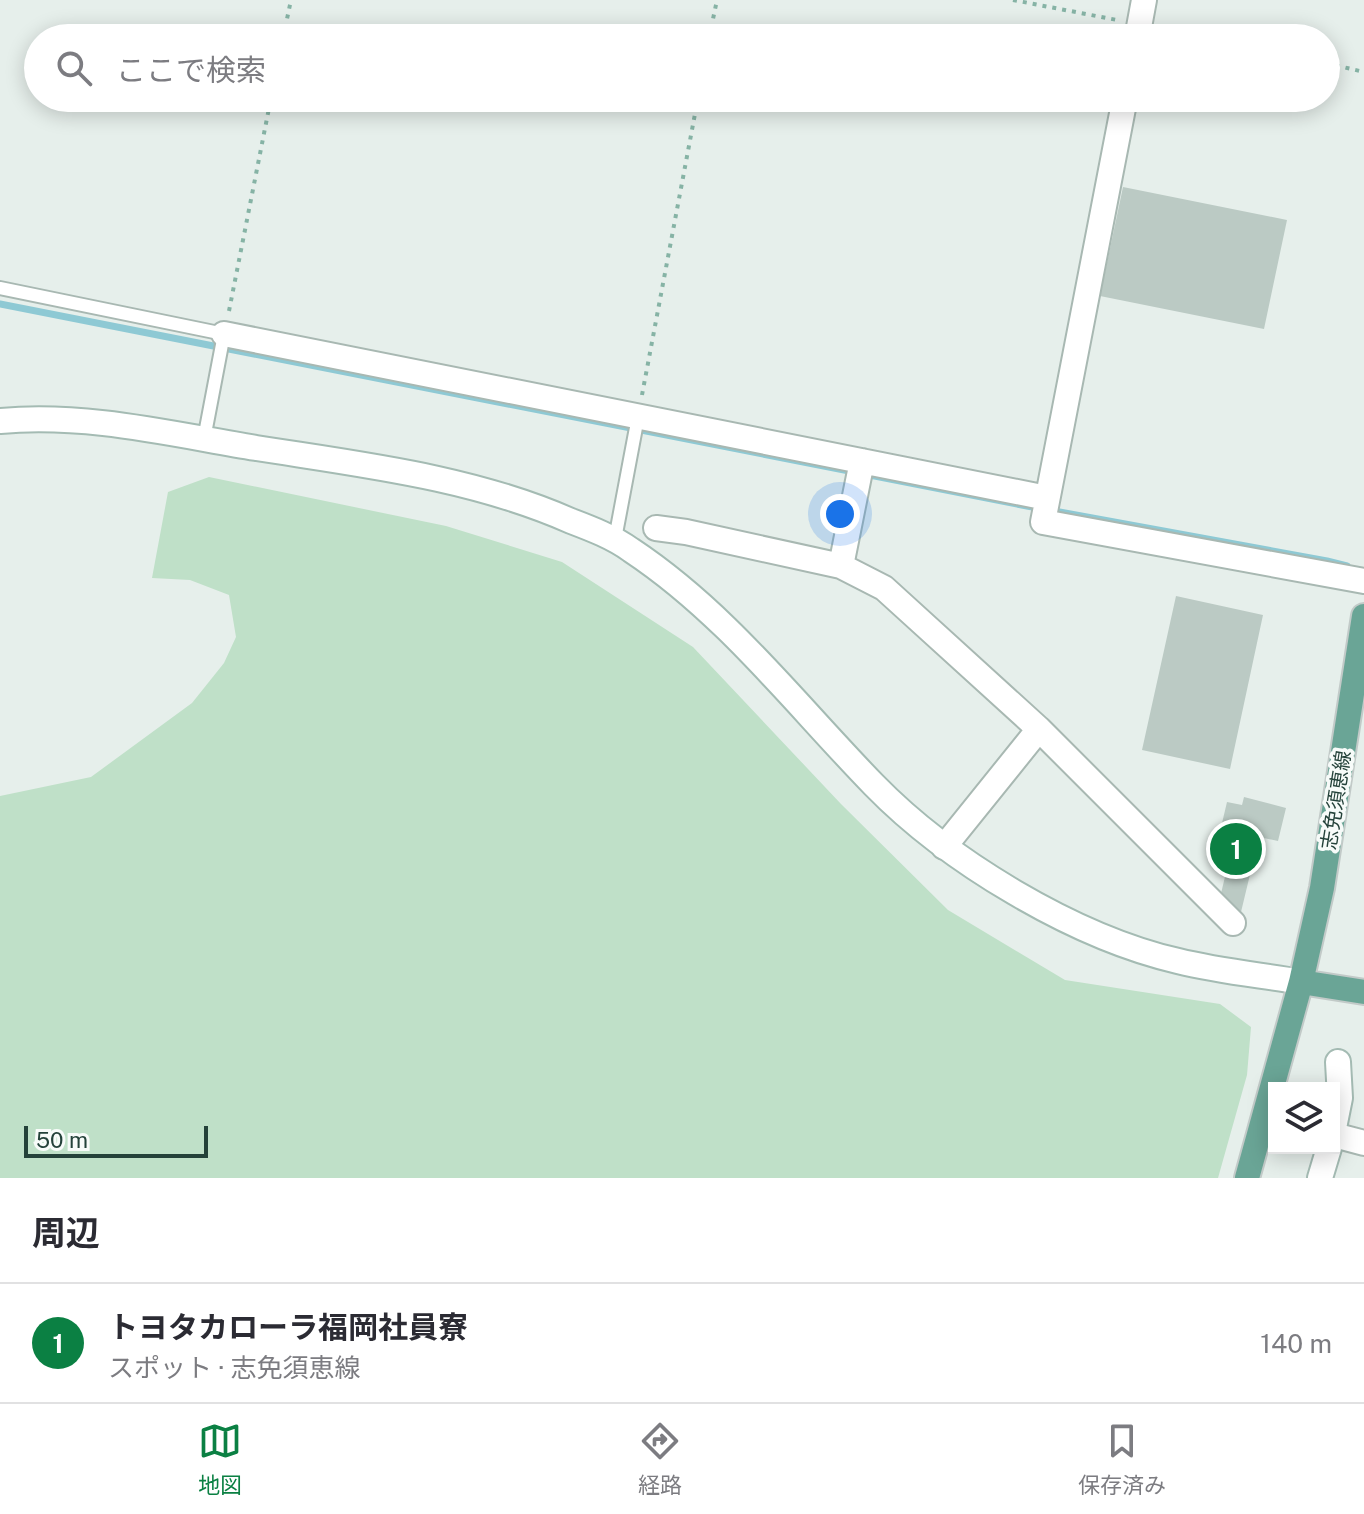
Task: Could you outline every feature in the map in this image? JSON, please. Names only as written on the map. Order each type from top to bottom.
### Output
[{"type":"main road","name":"志免須恵線","points":[[1247,1178],[1301,982],[1322,888],[1364,616]]},
{"type":"main road","points":[[1301,982],[1364,992]]},
{"type":"street","points":[[1139,24],[1144,0]]},
{"type":"street","points":[[1122,112],[1043,522],[1364,581]]},
{"type":"street","points":[[224,334],[1047,498]]},
{"type":"street","points":[[0,421],[35,418],[122,425],[468,484],[538,506],[615,539],[677,583],[727,628],[876,788],[944,847],[1039,906],[1110,939],[1177,961],[1301,982]]},
{"type":"street","points":[[841,566],[862,461]]},
{"type":"street","points":[[656,528],[841,566],[884,588],[1039,729],[1233,923]]},
{"type":"street","points":[[944,847],[1039,729]]},
{"type":"street","points":[[1338,1062],[1339,1082]]},
{"type":"street","points":[[1340,1137],[1364,1143]]},
{"type":"street","points":[[1320,1178],[1327,1154]]},
{"type":"lane","points":[[0,288],[224,334],[204,439]]},
{"type":"lane","points":[[615,539],[638,417]]},
{"type":"path","points":[[286,24],[291,0]]},
{"type":"path","points":[[712,24],[717,0]]},
{"type":"path","points":[[1013,0],[1110,24]]},
{"type":"path","points":[[1340,66],[1364,72]]},
{"type":"path","points":[[224,334],[268,112]]},
{"type":"path","points":[[638,417],[695,112]]},
{"type":"green space","points":[[209,477],[446,526],[562,562],[693,647],[841,804],[948,910],[1065,980],[1220,1004],[1251,1027],[1247,1075],[1218,1178],[0,1178],[0,796],[91,777],[192,703],[224,663],[236,637],[229,595],[190,580],[152,578],[168,492]]},
{"type":"building","points":[[1123,187],[1287,220],[1264,329],[1100,296]]},
{"type":"building","points":[[1176,596],[1263,615],[1230,769],[1142,750]]},
{"type":"building","points":[[1244,797],[1286,808],[1278,841],[1259,837],[1241,912],[1218,906],[1229,860],[1214,857],[1227,802],[1242,805]]},
{"type":"waterway","points":[[0,304],[1347,566]]},
{"type":"place","name":"トヨタカローラ福岡社員寮","points":[[1236,849]]}]
